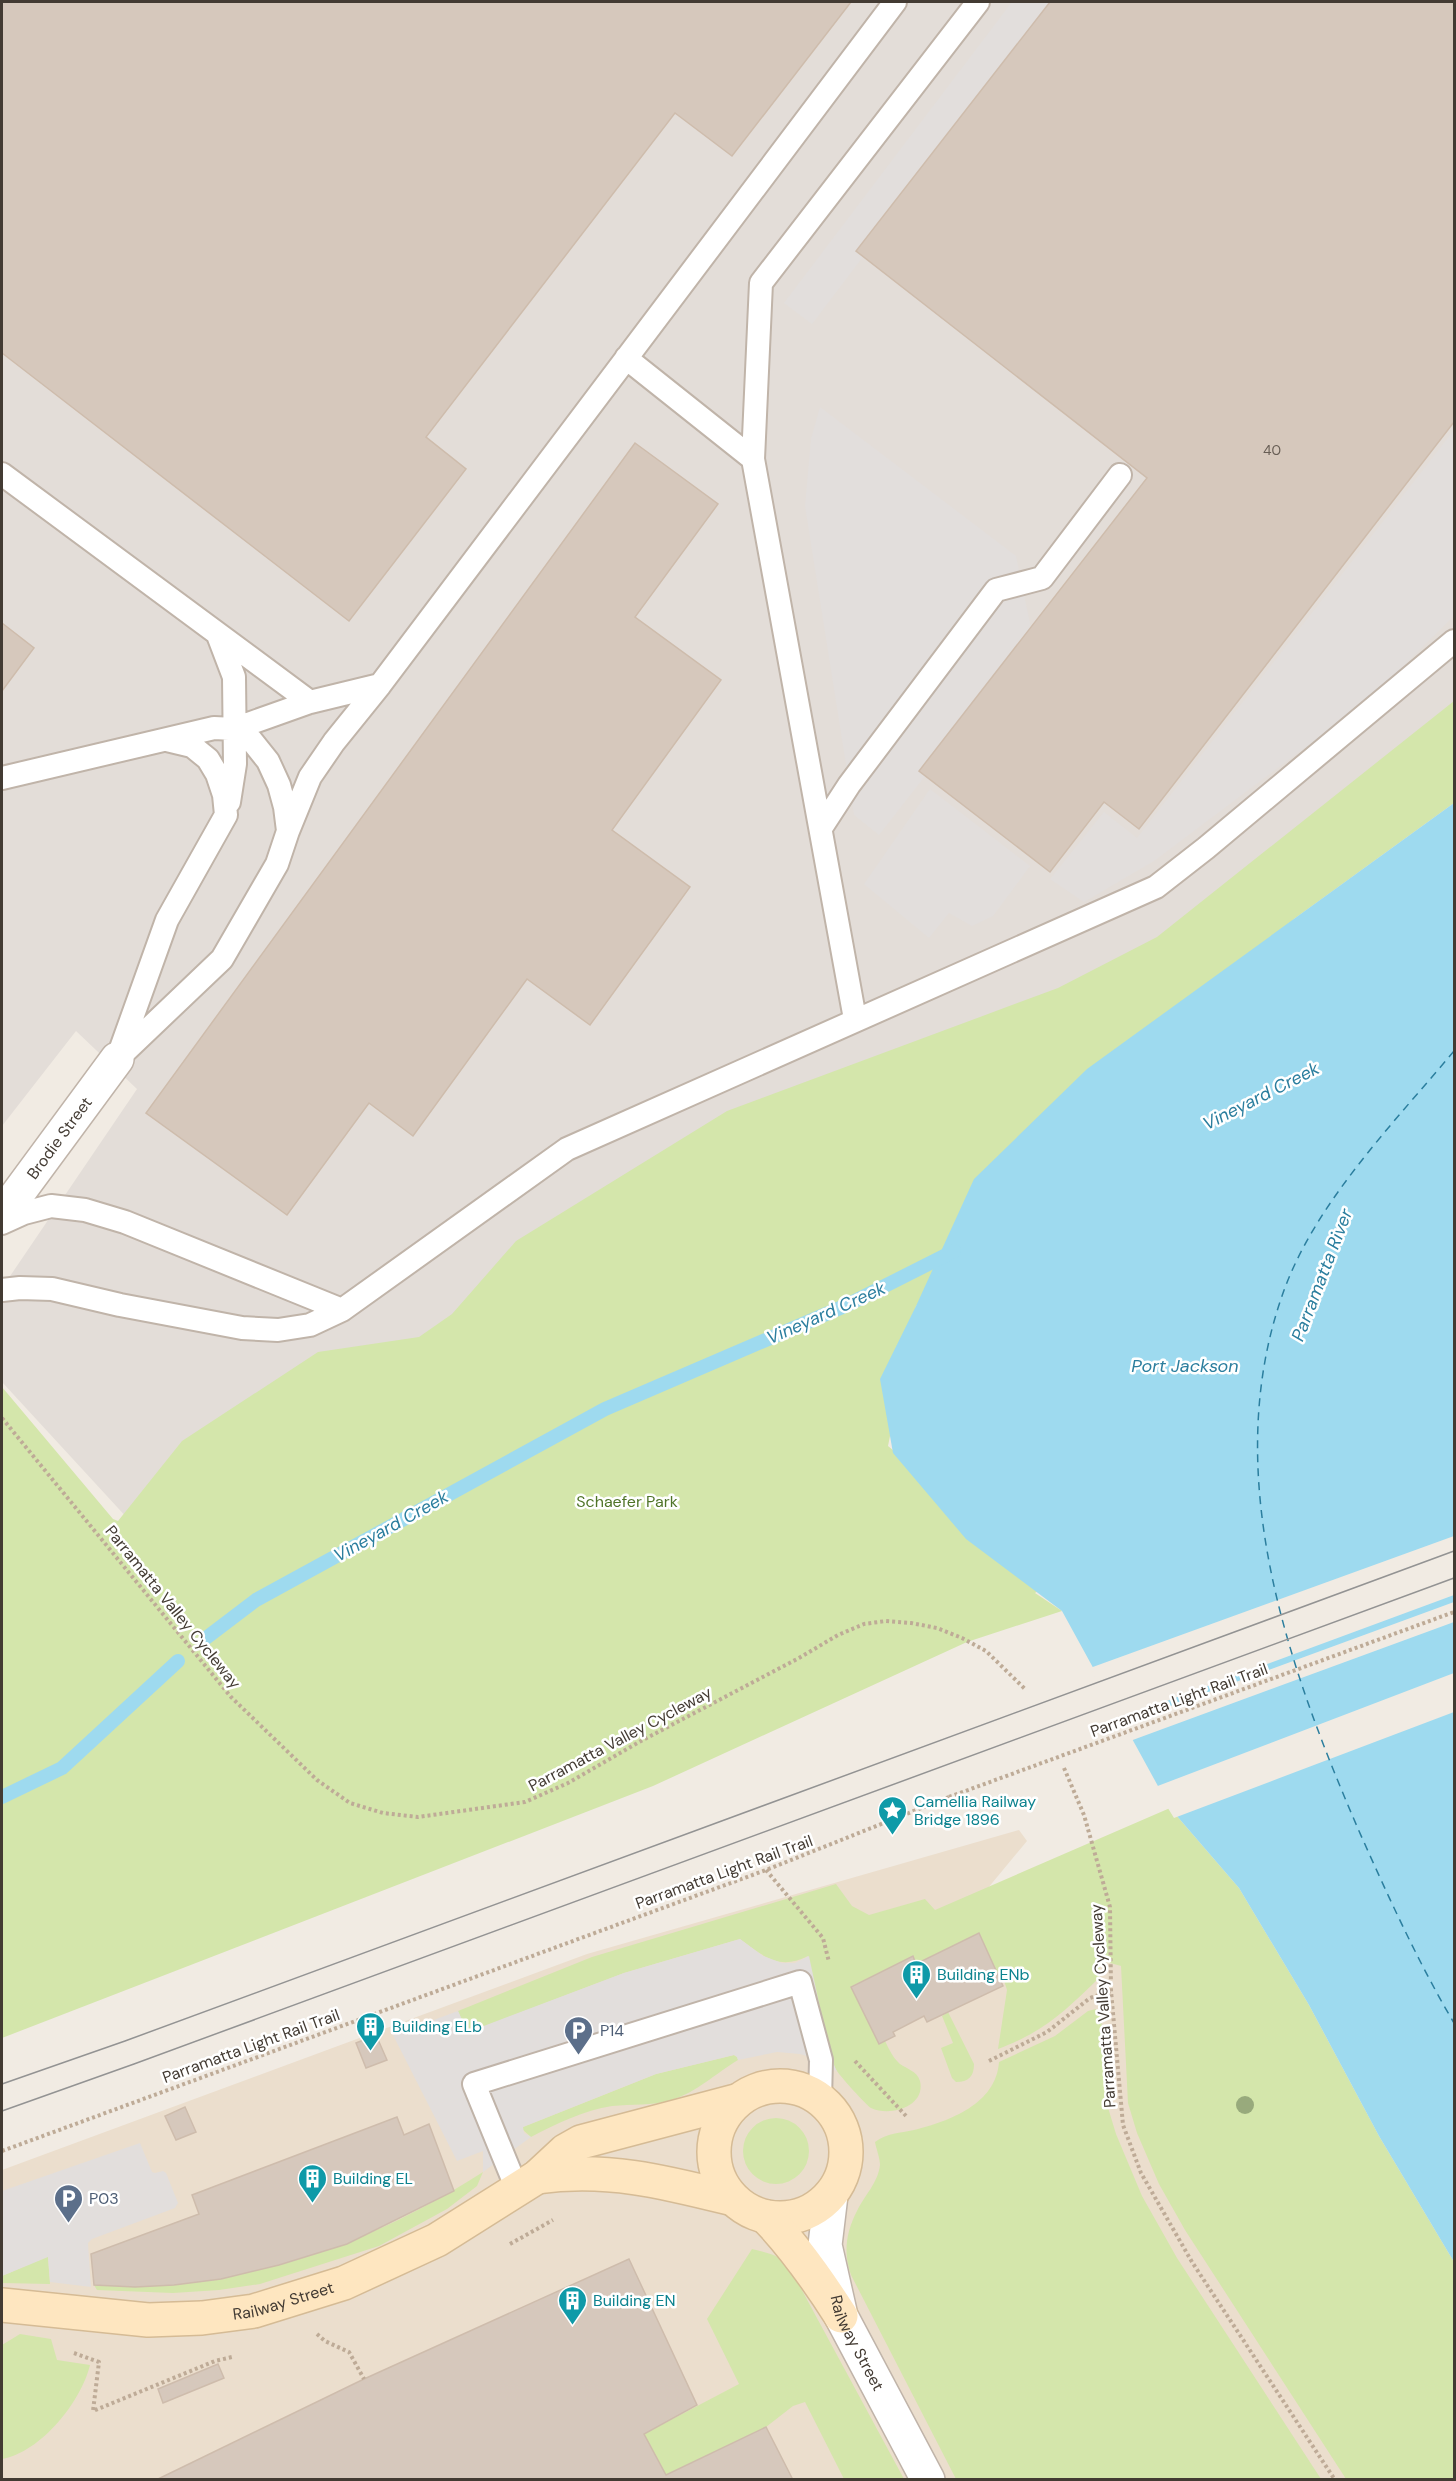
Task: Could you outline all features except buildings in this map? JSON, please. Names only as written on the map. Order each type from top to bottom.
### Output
[{"type":"street","name":"Brodie Street","points":[[2,1215],[117,1059]]},
{"type":"street","points":[[771,2086],[797,2088],[830,2108],[846,2142],[845,2164],[837,2186],[814,2209],[784,2218],[766,2217],[748,2210],[733,2199],[717,2175],[713,2146],[720,2121],[736,2101],[759,2089],[771,2086]]},
{"type":"street","name":"Railway Street","points":[[2,2305],[148,2320],[201,2318],[254,2311],[344,2283],[437,2240],[527,2183],[565,2151],[581,2142],[736,2101]]},
{"type":"street","name":"Railway Street","points":[[527,2183],[563,2174],[622,2175],[655,2179],[733,2199]]},
{"type":"street","name":"Railway Street","points":[[831,2194],[825,2245],[841,2316],[928,2480]]},
{"type":"street","points":[[766,2217],[811,2269],[841,2316]]},
{"type":"lane","points":[[117,1059],[222,959],[276,864],[310,777],[334,742],[380,685],[895,2]]},
{"type":"lane","points":[[855,1019],[753,459],[761,283],[978,2]]},
{"type":"lane","points":[[626,358],[753,459]]},
{"type":"lane","points":[[2,474],[310,702]]},
{"type":"lane","points":[[821,828],[849,784],[996,590],[1042,578],[1120,475]]},
{"type":"lane","points":[[117,1059],[167,920],[226,815],[235,764],[234,677],[218,635]]},
{"type":"lane","points":[[2,1290],[52,1288],[120,1305],[242,1328],[278,1330],[310,1325],[342,1310],[567,1149],[1156,887],[1455,641]]},
{"type":"lane","points":[[2,778],[214,728],[234,729],[310,702],[380,685]]},
{"type":"lane","points":[[234,729],[252,741],[268,761],[285,807],[288,831]]},
{"type":"lane","points":[[166,740],[192,746],[207,759],[217,774],[224,795],[226,815]]},
{"type":"lane","points":[[2,1223],[24,1213],[51,1206],[85,1210],[125,1222],[342,1310]]},
{"type":"lane","points":[[527,2183],[474,2084],[800,1982],[821,2060],[820,2100]]},
{"type":"path","name":"Parramatta Valley Cycleway","points":[[3,1419],[231,1697],[317,1780],[350,1803],[383,1813],[418,1817],[525,1802],[568,1783],[838,1635],[864,1624],[886,1621],[911,1623],[954,1634],[986,1651],[1025,1689]]},
{"type":"path","name":"Parramatta Light Rail Trail","points":[[2,2151],[766,1870],[950,1797],[1455,1612]]},
{"type":"path","name":"Parramatta Valley Cycleway","points":[[1064,1768],[1084,1815],[1110,1907],[1111,1991],[1123,2125],[1141,2173],[1192,2262],[1335,2480]]},
{"type":"path","points":[[989,2061],[1047,2032],[1090,1998],[1111,1991]]},
{"type":"path","points":[[74,2312],[74,2355],[99,2362],[93,2411]]},
{"type":"path","points":[[311,2326],[319,2337],[349,2352],[364,2379]]},
{"type":"shaded area","points":[[2,2],[1454,2],[1454,720],[1259,885],[141,1533],[2,1382],[2,1288],[137,1089],[76,1031],[2,1126]]},
{"type":"shaded area","points":[[1012,2],[1056,2],[812,324],[784,303]]},
{"type":"shaded area","points":[[820,407],[1016,556],[1033,638],[879,835],[854,815],[805,506],[811,439]]},
{"type":"shaded area","points":[[1454,430],[1454,616],[1371,698],[1154,861],[1084,902],[1050,879],[1104,812],[1137,838]]},
{"type":"shaded area","points":[[930,789],[1030,866],[993,916],[972,926],[949,913],[929,938],[864,884]]},
{"type":"shaded area","points":[[1019,1830],[1027,1841],[988,1888],[1121,1966],[1454,2449],[1454,2480],[2,2480],[2,2170],[587,1954]]},
{"type":"shaded area","name":"P14","points":[[740,1939],[763,1956],[782,1963],[795,1963],[809,1956],[830,2055],[837,2072],[821,2060],[800,2054],[777,2052],[738,2060],[734,2055],[656,2074],[523,2127],[524,2133],[531,2137],[483,2172],[483,2151],[457,2161],[393,2035],[458,2011],[468,2032],[624,1973]]},
{"type":"shaded area","name":"P03","points":[[140,2143],[152,2172],[166,2173],[178,2203],[175,2208],[92,2239],[88,2243],[91,2287],[50,2282],[48,2257],[2,2276],[2,2191]]},
{"type":"green space","name":"Schaefer Park","points":[[1454,701],[1454,803],[1294,919],[916,1306],[888,1446],[1051,1582],[1035,1593],[1062,1611],[967,1642],[653,1786],[2,2038],[2,1387],[113,1519],[118,1521],[182,1441],[318,1352],[419,1337],[452,1314],[516,1241],[727,1111],[1058,988],[1157,937]]},
{"type":"green space","points":[[1170,1808],[1239,1888],[1309,2005],[1379,2136],[1454,2262],[1454,2479],[1346,2479],[1185,2230],[1159,2184],[1137,2133],[1128,2103],[1121,1966],[1100,1960],[1099,1978],[1064,2011],[1029,2035],[998,2049],[1007,1990],[1001,1971],[997,1973],[979,1934],[916,1964],[913,1957],[852,1986],[879,2044],[885,2041],[898,2062],[914,2073],[920,2081],[918,2097],[912,2103],[905,2108],[888,2111],[871,2108],[837,2071],[832,2062],[808,1956],[788,1962],[772,1960],[740,1939],[624,1973],[467,2033],[458,2011],[592,1957],[836,1884],[852,1906],[869,1915],[925,1899],[935,1910]]},
{"type":"green space","points":[[1096,2009],[1101,2013],[1106,2101],[1116,2134],[1142,2196],[1177,2258],[1321,2479],[956,2479],[851,2275],[846,2251],[848,2235],[857,2211],[879,2172],[880,2162],[875,2142],[889,2135],[914,2130],[956,2116],[980,2100],[990,2089],[996,2077],[999,2062],[1055,2036],[1088,2011]]},
{"type":"green space","points":[[948,2012],[974,2064],[970,2078],[961,2082],[956,2082],[952,2078],[941,2048],[953,2043],[942,2016]]},
{"type":"green space","points":[[734,2055],[738,2060],[680,2097],[657,2103],[612,2106],[591,2111],[531,2137],[523,2130],[523,2127],[656,2074]]},
{"type":"green space","points":[[776,2118],[789,2121],[799,2128],[806,2138],[809,2151],[806,2164],[799,2174],[789,2181],[776,2184],[763,2181],[753,2174],[746,2164],[743,2151],[746,2138],[753,2128],[763,2121]]},
{"type":"green space","points":[[483,2172],[477,2186],[447,2209],[379,2246],[260,2284],[173,2293],[97,2290],[94,2285],[146,2285],[198,2281],[297,2260],[392,2223]]},
{"type":"green space","points":[[752,2249],[779,2258],[791,2270],[904,2479],[844,2479],[805,2402],[793,2406],[766,2427],[666,2475],[644,2434],[739,2384],[707,2319]]},
{"type":"green space","points":[[48,2257],[50,2284],[2,2283],[2,2276]]},
{"type":"green space","points":[[20,2334],[51,2339],[57,2360],[90,2365],[78,2394],[45,2436],[31,2447],[2,2459],[2,2345]]},
{"type":"water","name":"Port Jackson","points":[[1454,803],[1454,2262],[1379,2136],[1309,2005],[1239,1888],[1170,1808],[1062,1611],[966,1539],[893,1453],[880,1379],[974,1179],[1087,1069]]},
{"type":"pier","points":[[1454,1536],[1454,1595],[1118,1719],[1090,1668]]},
{"type":"pier","points":[[1454,1602],[1454,1622],[1130,1741],[1121,1724]]},
{"type":"pier","points":[[1454,1673],[1454,1712],[1174,1818],[1155,1787]]},
{"type":"waterway","name":"Vineyard Creek","points":[[206,1638],[256,1600],[605,1409],[847,1305],[954,1251]]},
{"type":"waterway","name":"Vineyard Creek","points":[[2,1797],[62,1768],[178,1661]]},
{"type":"ferry route","points":[[1454,1051],[1357,1167],[1313,1230],[1296,1262],[1282,1296],[1265,1363],[1258,1431],[1260,1500],[1270,1568],[1287,1636],[1308,1702],[1332,1768],[1381,1880],[1416,1953],[1454,2023]]},
{"type":"tram line","points":[[2,2084],[125,2041],[1454,1551]]},
{"type":"tram line","points":[[2,2111],[1454,1578]]},
{"type":"place","name":"Camellia Railway Bridge 1896","points":[[893,1836]]},
{"type":"place","name":"Building ENb","points":[[916,2000]]},
{"type":"place","name":"Building ELb","points":[[371,2052]]},
{"type":"place","name":"P14","points":[[579,2056]]},
{"type":"place","name":"Building EL","points":[[312,2204]]},
{"type":"place","name":"P03","points":[[68,2224]]},
{"type":"place","name":"Building EN","points":[[572,2326]]},
{"type":"water label","name":"Parramatta River","points":[[1322,1275]]}]
